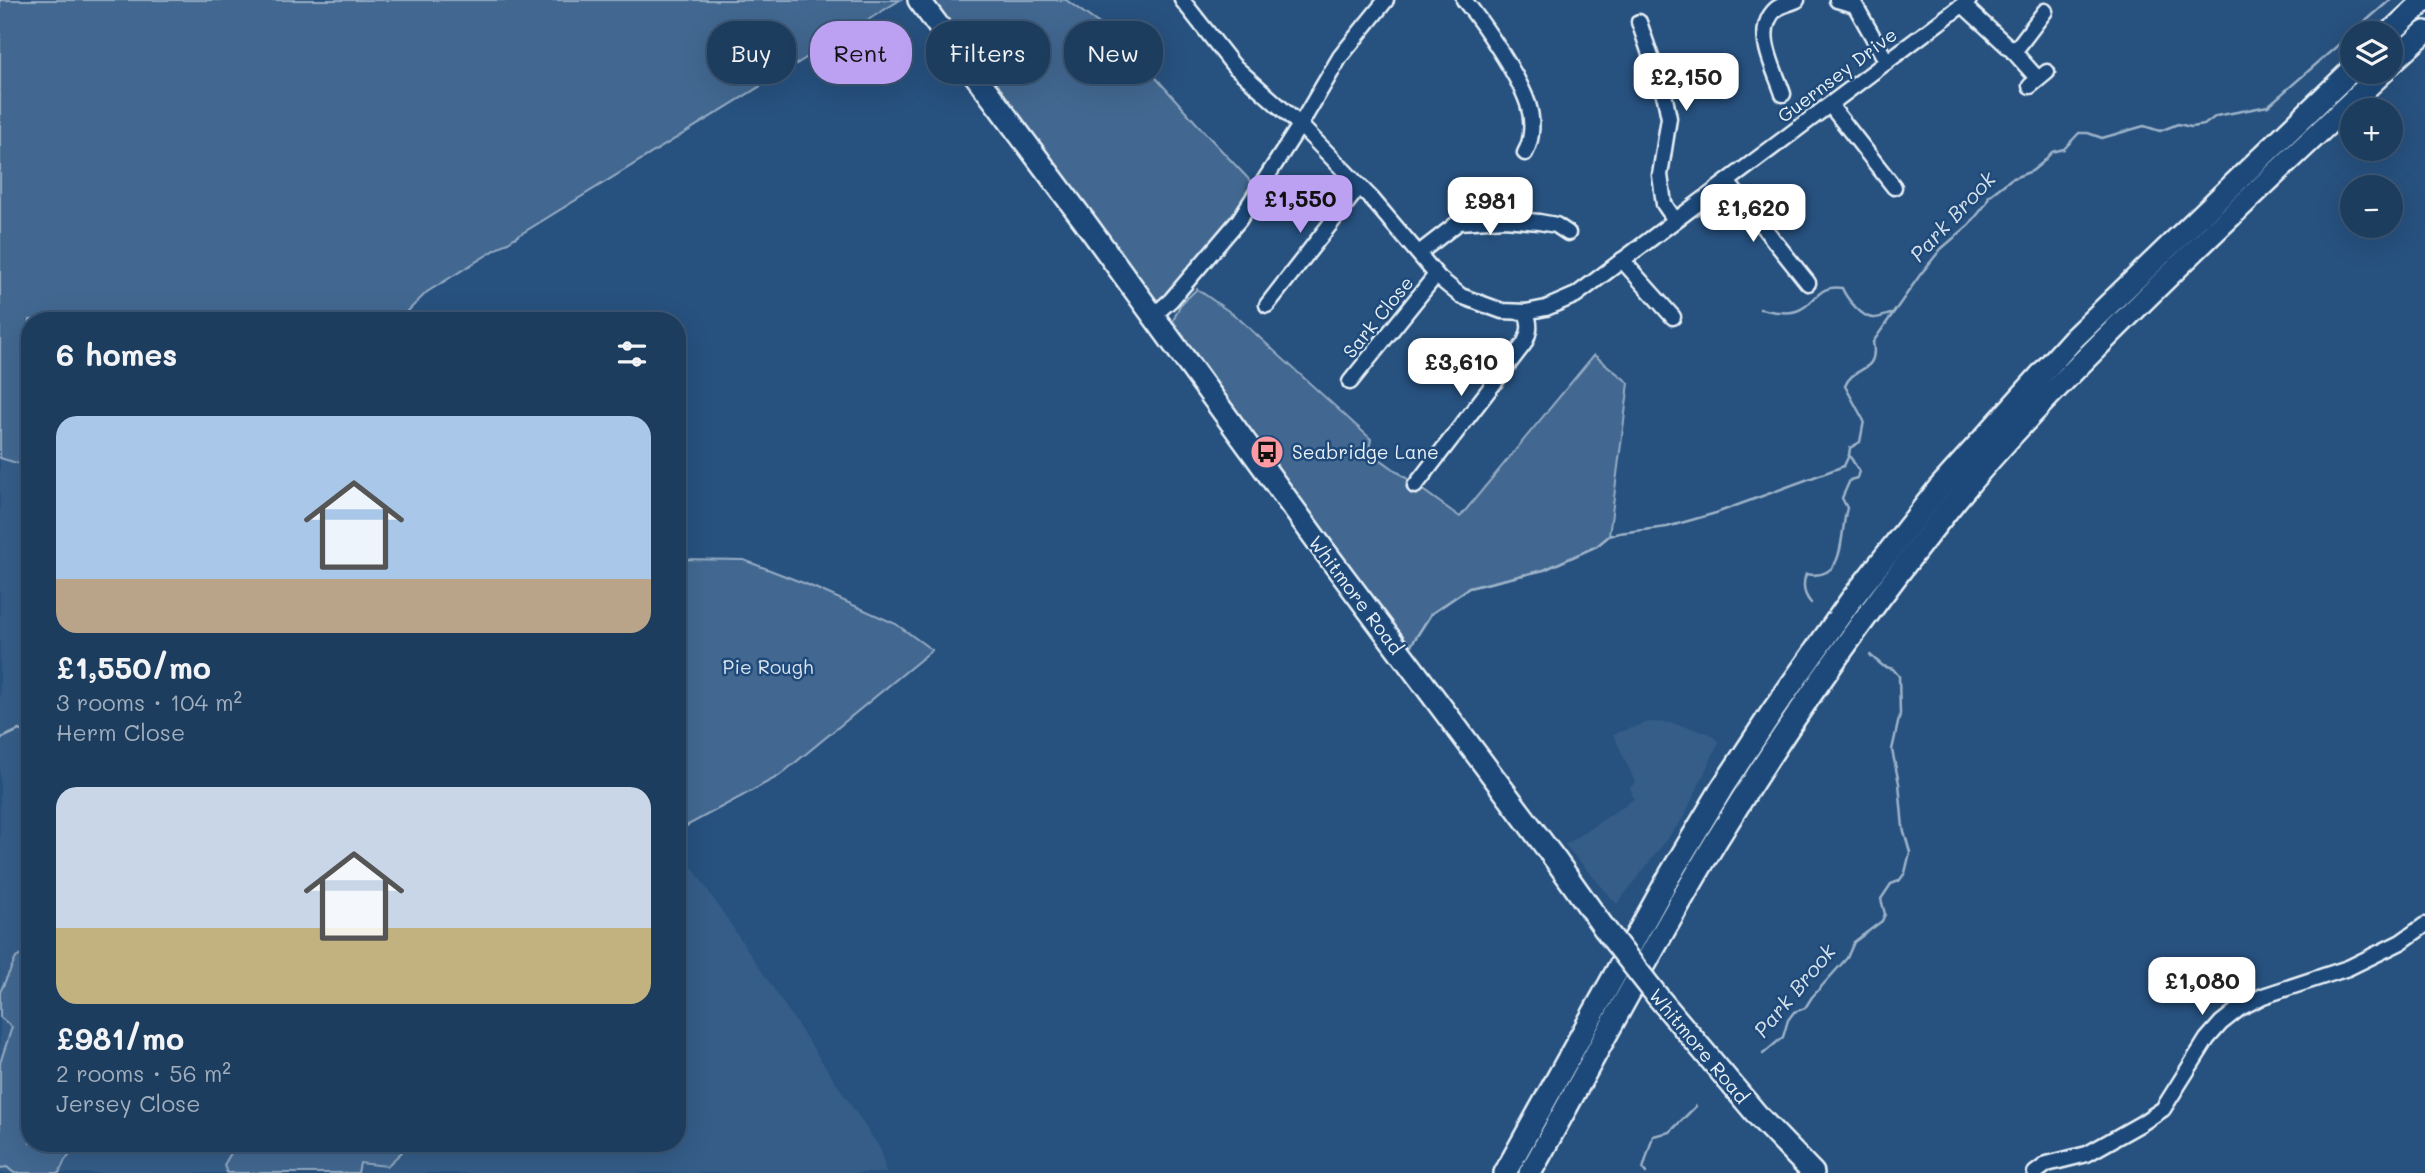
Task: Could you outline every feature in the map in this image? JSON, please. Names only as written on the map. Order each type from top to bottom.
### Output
[{"type":"highway","name":"Whitmore Road","points":[[919,0],[1329,559],[1604,928],[1759,1117],[1813,1173]]},
{"type":"highway","points":[[2403,21],[2425,0]]},
{"type":"highway","points":[[2403,52],[2425,32]]},
{"type":"highway","points":[[1505,1173],[1722,788],[1851,600],[1939,488],[2074,338],[2340,82]]},
{"type":"highway","points":[[1530,1173],[1674,912],[1735,809],[1830,666],[1914,553],[2020,427],[2085,359],[2195,250],[2370,84]]},
{"type":"street","name":"Guernsey Drive","points":[[1182,0],[1233,65],[1300,125],[1360,186],[1436,275],[1461,296],[1479,304],[1502,311],[1526,312],[1546,308],[1576,295],[1966,2]]},
{"type":"street","points":[[1153,316],[1171,300],[1239,220],[1340,57],[1386,0]]},
{"type":"street","points":[[1464,0],[1528,103],[1532,123],[1529,146],[1525,153]]},
{"type":"street","points":[[1783,94],[1764,39],[1766,24],[1776,9],[1797,0]]},
{"type":"street","points":[[1837,0],[1855,5],[1887,62]]},
{"type":"street","points":[[1966,2],[2038,79]]},
{"type":"street","points":[[2014,52],[2045,10]]},
{"type":"street","points":[[1639,22],[1665,98],[1669,118],[1660,175],[1664,204],[1675,220]]},
{"type":"street","points":[[1830,104],[1894,187]]},
{"type":"street","points":[[1727,182],[1808,284]]},
{"type":"street","points":[[1267,305],[1360,186]]},
{"type":"street","points":[[1419,253],[1460,222],[1503,219],[1539,222],[1556,225],[1568,233]]},
{"type":"street","points":[[1622,260],[1673,317]]},
{"type":"street","name":"Sark Close","points":[[1350,382],[1436,275]]},
{"type":"street","points":[[1415,486],[1524,344],[1530,323],[1526,312]]},
{"type":"street","points":[[2035,1173],[2047,1164],[2087,1154],[2162,1109],[2207,1039],[2240,1008],[2263,996],[2348,968],[2401,942],[2425,925]]},
{"type":"shaded area","points":[[0,425],[21,428],[21,1152],[686,1152],[686,858],[881,1150],[886,1173],[0,1173]]},
{"type":"shaded area","points":[[1649,722],[1672,723],[1709,733],[1719,742],[1684,817],[1617,904],[1565,845],[1634,799],[1630,788],[1635,782],[1613,734]]},
{"type":"green space","points":[[0,0],[900,0],[866,21],[810,21],[810,56],[796,64],[796,21],[707,21],[707,84],[764,84],[427,292],[407,312],[21,312],[21,464],[0,458]]},
{"type":"green space","points":[[919,0],[1066,0],[1095,21],[1064,21],[1064,84],[1161,84],[1258,189],[1153,316],[981,84],[1050,84],[1050,21],[935,21]]},
{"type":"green space","points":[[1197,289],[1237,317],[1371,439],[1369,451],[1460,517],[1594,355],[1629,383],[1609,536],[1597,546],[1544,570],[1469,588],[1431,614],[1410,647],[1324,534],[1173,321],[1180,305]]},
{"type":"green space","name":"Pie Rough","points":[[686,559],[744,560],[896,624],[932,650],[779,776],[686,826]]},
{"type":"green space","points":[[21,955],[21,1152],[73,1152],[59,1173],[14,1173],[7,1167],[0,1168],[0,1063],[12,1027],[0,1017],[0,992],[16,958]]},
{"type":"green space","points":[[232,1152],[402,1152],[387,1166],[360,1163],[358,1173],[227,1173],[224,1165]]},
{"type":"waterway","name":"Park Brook","points":[[1811,603],[1804,590],[1806,574],[1819,575],[1829,571],[1835,564],[1847,508],[1842,498],[1850,480],[1857,478],[1859,471],[1849,455],[1850,448],[1860,442],[1864,421],[1845,386],[1854,374],[1869,365],[1874,352],[1873,342],[1920,275],[1941,249],[1969,225],[1989,196],[2011,179],[2032,171],[2052,152],[2064,149],[2079,133],[2102,138],[2144,126],[2160,131],[2178,124],[2191,127],[2204,125],[2216,116],[2268,106],[2390,0]]},
{"type":"waterway","points":[[1760,309],[1795,311],[1805,307],[1822,291],[1842,288],[1855,307],[1865,315],[1878,318],[1891,314]]},
{"type":"waterway","points":[[1410,647],[1431,614],[1469,588],[1544,570],[1597,546],[1609,536],[1667,527],[1716,513],[1844,466],[1849,455]]},
{"type":"waterway","name":"Park Brook","points":[[1763,1054],[1783,1037],[1788,1020],[1794,1012],[1805,1008],[1847,958],[1854,942],[1882,921],[1885,914],[1881,899],[1891,884],[1899,881],[1905,873],[1910,852],[1903,828],[1899,783],[1892,750],[1900,714],[1899,676],[1893,669],[1883,666],[1870,655]]},
{"type":"waterway","points":[[0,739],[21,731]]},
{"type":"waterway","name":"Park Brook","points":[[1646,1173],[1643,1169],[1653,1136],[1670,1132],[1696,1106]]},
{"type":"place","name":"Seabridge Lane","points":[[1267,452]]}]
